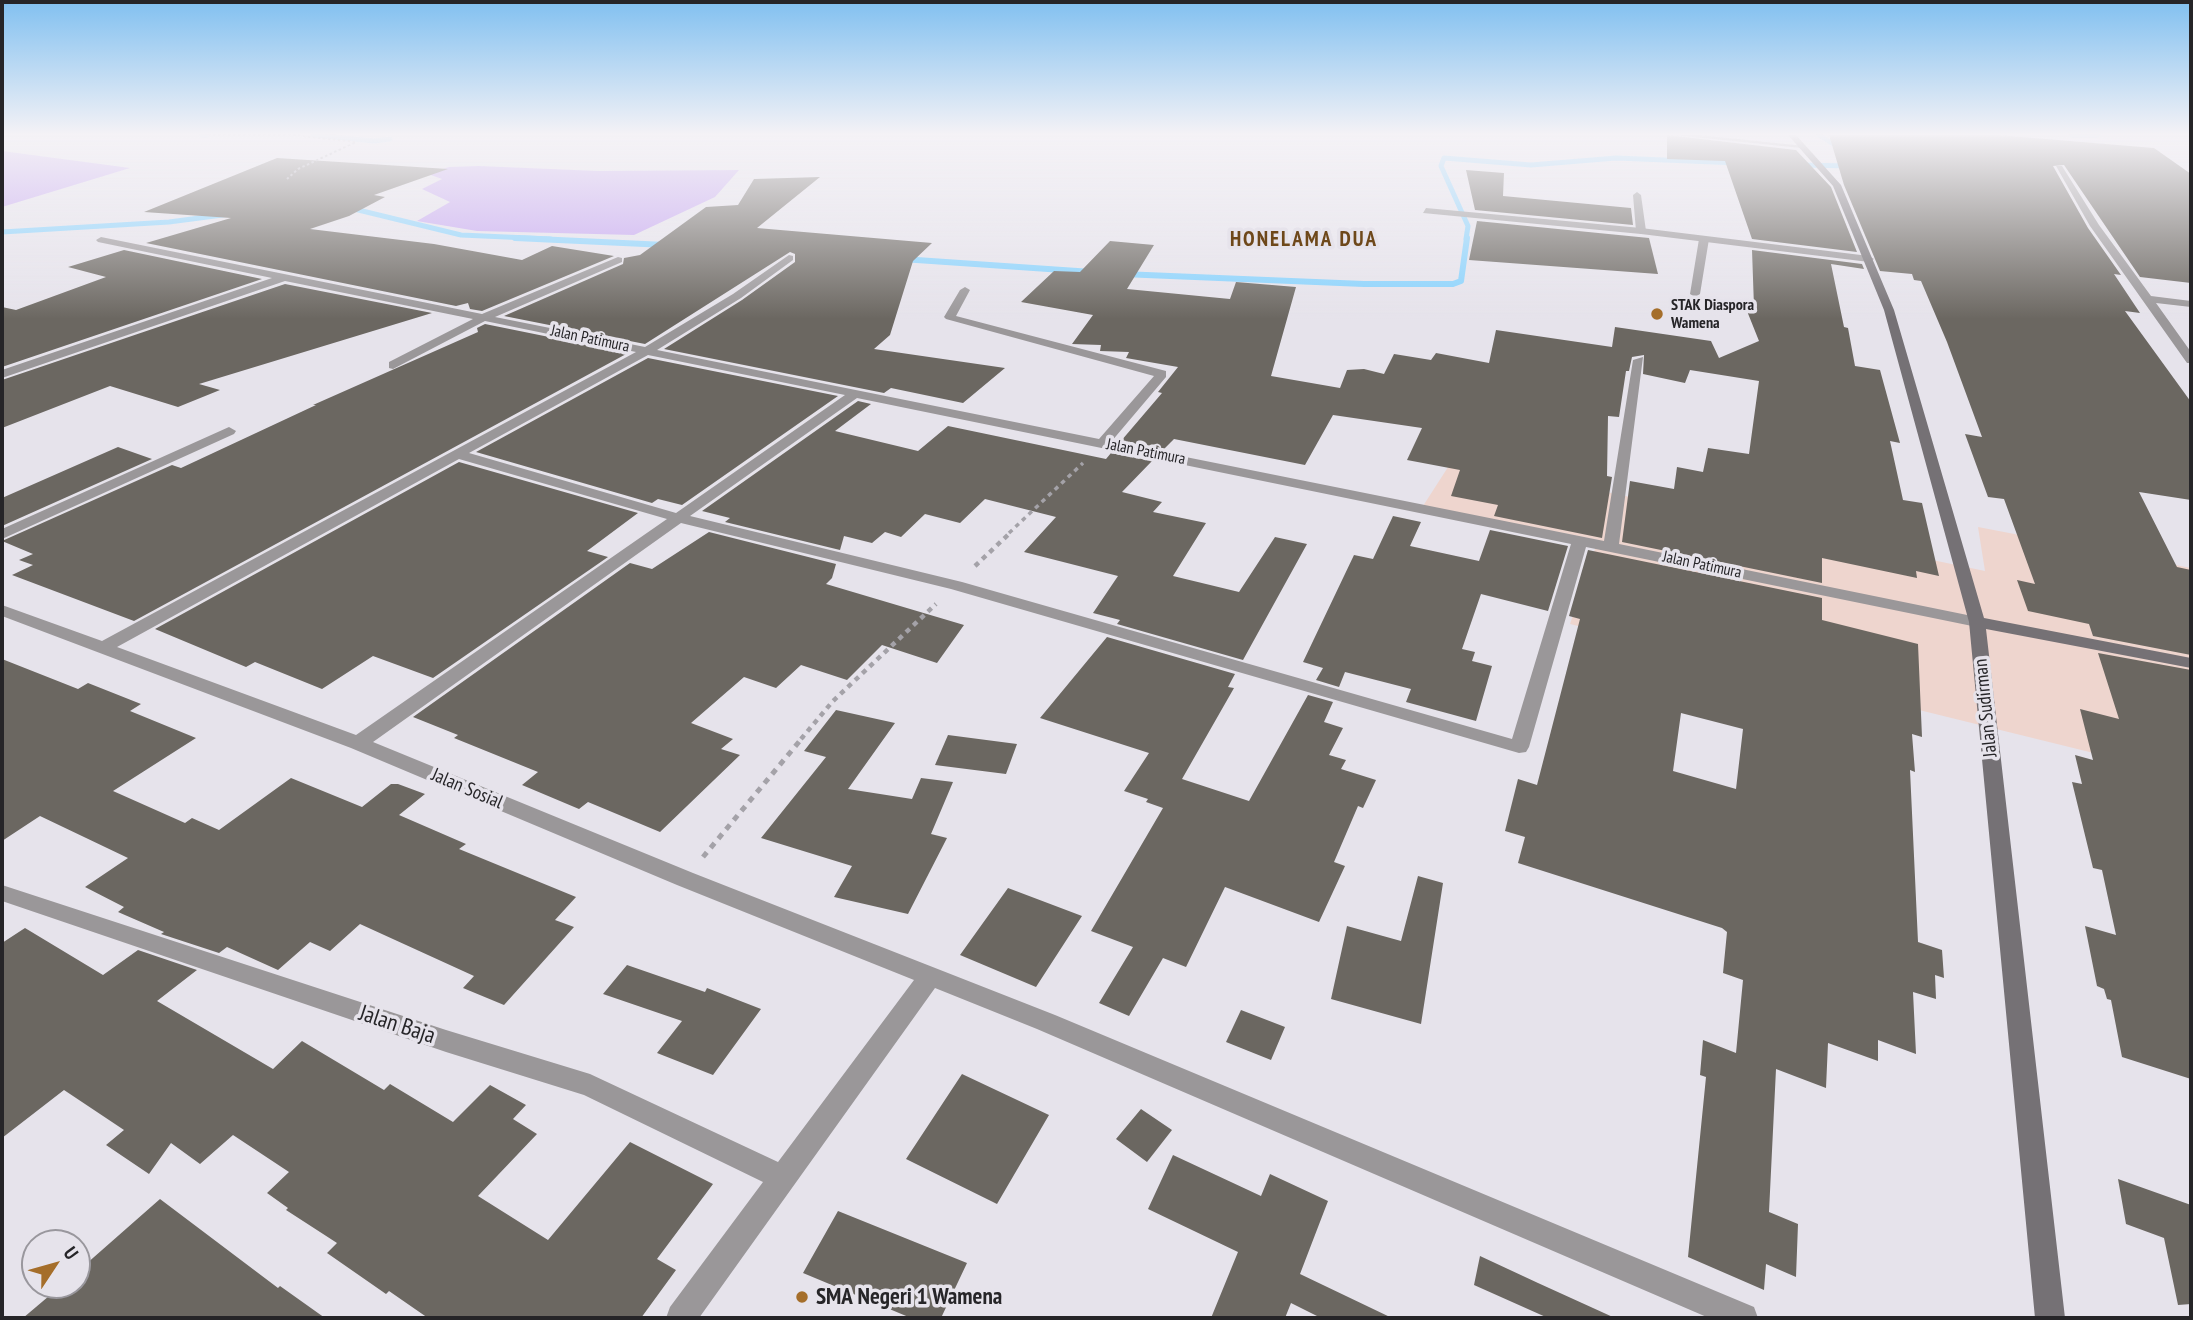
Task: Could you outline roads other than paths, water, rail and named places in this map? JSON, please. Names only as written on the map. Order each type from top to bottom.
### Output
[{"type":"street","points":[[1637,197],[1641,232]]},
{"type":"street","name":"Jalan Sudirman","points":[[1842,197],[1889,310],[1977,622],[2050,1318]]},
{"type":"street","points":[[2077,197],[2191,360]]},
{"type":"street","points":[[1426,211],[1641,232],[1869,259]]},
{"type":"street","points":[[1696,294],[1704,239]]},
{"type":"street","name":"Jalan Patimura","points":[[101,240],[1977,622],[2191,663]]},
{"type":"street","points":[[102,648],[647,351],[737,296],[789,258]]},
{"type":"street","points":[[393,365],[485,317],[618,260]]},
{"type":"street","points":[[2,374],[285,277]]},
{"type":"street","points":[[965,290],[950,317],[1162,374],[1103,443]]},
{"type":"street","points":[[2149,299],[2191,304]]},
{"type":"street","points":[[1611,547],[1639,360]]},
{"type":"street","points":[[358,743],[856,393]]},
{"type":"street","points":[[2,535],[229,431]]},
{"type":"street","points":[[457,454],[679,518],[956,585],[1519,747],[1580,540]]},
{"type":"street","name":"Jalan Sosial","points":[[2,610],[358,743],[685,879],[1058,1027],[1743,1318]]},
{"type":"street","name":"Jalan Baja","points":[[2,893],[446,1041],[590,1085],[783,1178]]},
{"type":"street","points":[[681,1318],[930,976]]},
{"type":"waterway","points":[[1455,197],[1468,226],[1466,239]]},
{"type":"waterway","points":[[346,207],[461,235],[551,239]]},
{"type":"waterway","points":[[2,232],[169,222],[230,214]]},
{"type":"waterway","points":[[515,238],[666,245]]},
{"type":"waterway","points":[[1122,274],[1364,284],[1453,284],[1461,281],[1467,238]]},
{"type":"waterway","points":[[902,259],[1092,272]]},
{"type":"place","name":"STAK Diaspora Wamena","points":[[1657,314]]},
{"type":"place","name":"SMA Negeri 1 Wamena","points":[[802,1297]]},
{"type":"district","name":"HONELAMA DUA","points":[[1304,240]]}]
